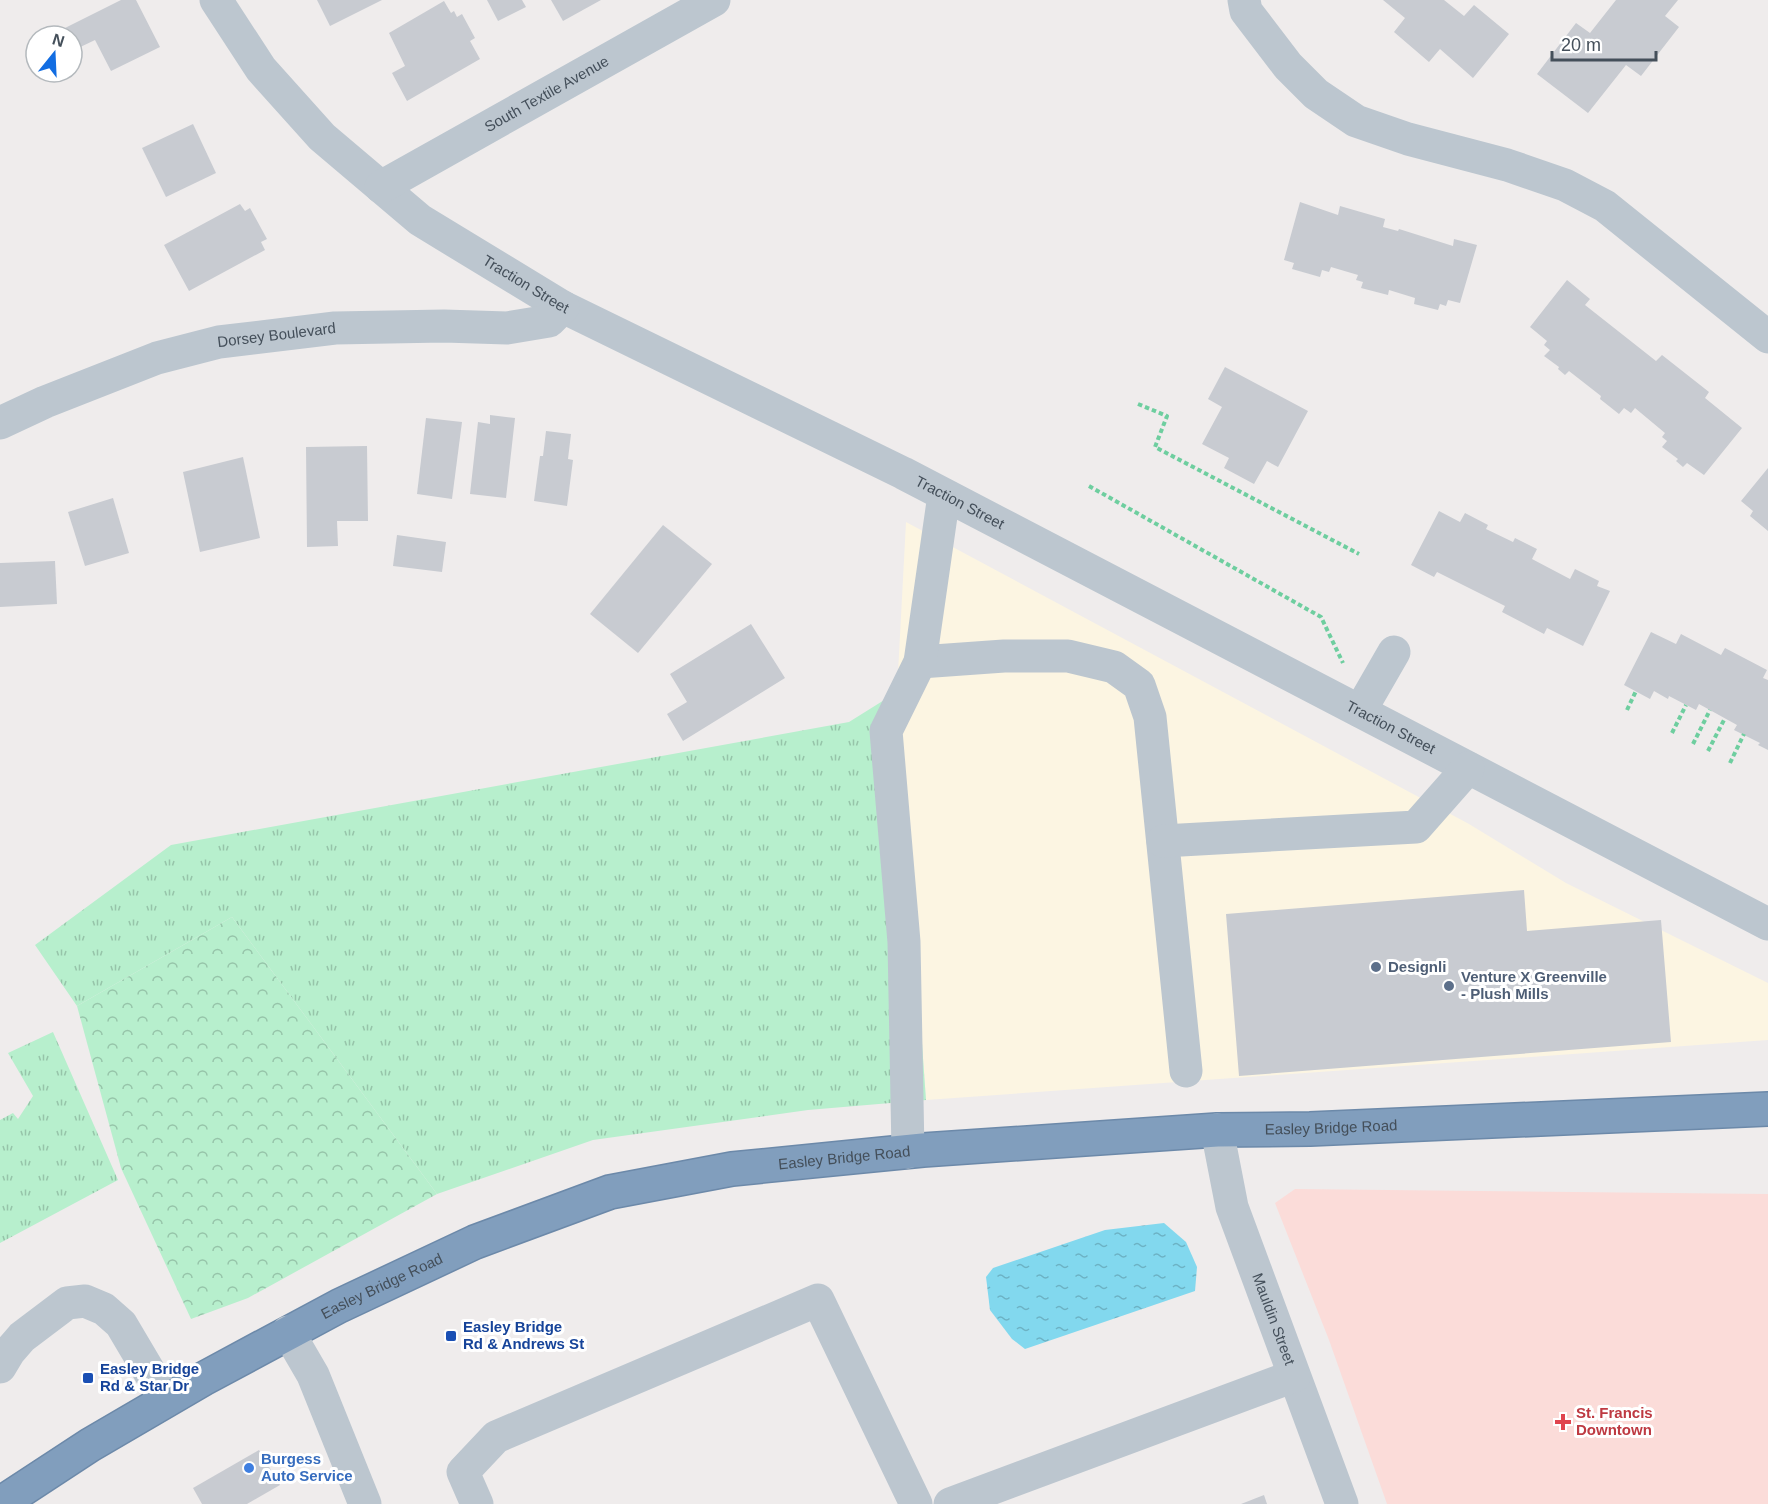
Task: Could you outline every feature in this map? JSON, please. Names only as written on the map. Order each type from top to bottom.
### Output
[{"type":"highway","name":"Easley Bridge Road","points":[[0,1504],[90,1445],[288,1332],[475,1242],[610,1192],[732,1168],[908,1152],[1217,1130],[1334,1128],[1768,1109]]},
{"type":"street","name":"Traction Street","points":[[216,0],[269,77],[322,137],[420,220],[563,307],[944,495],[1768,924]]},
{"type":"street","name":"South Textile Avenue","points":[[381,187],[714,0]]},
{"type":"street","points":[[1244,0],[1246,11],[1288,66],[1316,94],[1356,121],[1408,139],[1507,165],[1575,191],[1605,206],[1768,337]]},
{"type":"street","name":"Dorsey Boulevard","points":[[0,423],[45,402],[157,358],[219,342],[334,328],[444,326],[507,328],[549,321],[563,307]]},
{"type":"street","points":[[908,1152],[904,942],[886,731],[920,662],[944,495]]},
{"type":"street","points":[[1360,711],[1394,652]]},
{"type":"street","points":[[920,662],[1004,656],[1068,656],[1114,666],[1139,685],[1150,717],[1186,1071]]},
{"type":"street","points":[[1163,841],[1416,827],[1468,768]]},
{"type":"street","name":"Mauldin Street","points":[[1217,1130],[1232,1207],[1342,1504]]},
{"type":"street","points":[[477,1504],[463,1472],[496,1437],[818,1300],[916,1504]]},
{"type":"street","points":[[0,1367],[22,1337],[67,1303],[85,1301],[104,1310],[121,1324],[166,1400]]},
{"type":"street","points":[[288,1332],[313,1375],[365,1504]]},
{"type":"street","points":[[950,1504],[1294,1376]]},
{"type":"path","points":[[1138,404],[1167,416],[1155,447],[1359,554]]},
{"type":"path","points":[[1089,486],[1321,617],[1347,670]]},
{"type":"path","points":[[1627,710],[1636,691]]},
{"type":"path","points":[[1672,733],[1686,705]]},
{"type":"path","points":[[1693,744],[1710,710]]},
{"type":"path","points":[[1708,752],[1725,718]]},
{"type":"path","points":[[1730,763],[1744,734]]},
{"type":"shaded area","points":[[906,522],[1469,824],[1566,883],[1768,983],[1768,1040],[926,1100],[897,692]]},
{"type":"shaded area","name":"St. Francis Downtown","points":[[1295,1189],[1768,1194],[1768,1504],[1387,1504],[1329,1340],[1275,1203]]},
{"type":"green space","points":[[897,692],[926,1100],[808,1110],[593,1140],[437,1194],[232,917],[77,1006],[35,945],[171,845],[849,722]]},
{"type":"green space","points":[[232,917],[437,1194],[248,1298],[191,1319],[121,1168],[77,1006]]},
{"type":"green space","points":[[53,1032],[118,1180],[0,1243],[0,1120],[13,1113],[18,1119],[33,1096],[8,1053]]},
{"type":"water","points":[[1164,1223],[1186,1242],[1197,1267],[1195,1291],[1025,1349],[1012,1339],[990,1310],[986,1277],[993,1268],[1105,1230]]},
{"type":"building","points":[[121,0],[136,0],[160,47],[111,71],[95,40],[84,45],[84,24],[73,24]]},
{"type":"building","points":[[317,0],[382,0],[330,26]]},
{"type":"building","points":[[487,0],[522,0],[526,7],[498,21]]},
{"type":"building","points":[[551,0],[601,0],[563,21]]},
{"type":"building","points":[[1383,0],[1444,0],[1464,16],[1474,5],[1509,34],[1473,78],[1440,49],[1429,62],[1394,32],[1405,18]]},
{"type":"building","points":[[1616,0],[1678,0],[1665,16],[1679,27],[1641,76],[1626,65],[1588,113],[1537,74],[1576,23],[1590,33]]},
{"type":"building","points":[[444,1],[451,13],[454,11],[457,17],[462,14],[475,38],[470,41],[480,59],[407,101],[392,73],[405,66],[389,33]]},
{"type":"building","points":[[193,124],[216,173],[166,197],[142,148]]},
{"type":"building","points":[[1300,202],[1338,215],[1340,206],[1385,219],[1383,227],[1398,231],[1399,229],[1453,246],[1454,239],[1477,245],[1460,303],[1448,300],[1446,306],[1440,304],[1438,310],[1414,304],[1415,298],[1389,290],[1388,295],[1361,288],[1363,282],[1356,280],[1358,275],[1331,267],[1329,272],[1322,270],[1320,277],[1292,269],[1294,263],[1284,260]]},
{"type":"building","points":[[240,204],[245,211],[250,208],[267,239],[261,242],[265,250],[189,291],[164,245]]},
{"type":"building","points":[[1567,280],[1590,299],[1585,305],[1656,361],[1662,355],[1709,392],[1705,398],[1742,428],[1704,475],[1687,463],[1683,467],[1676,461],[1678,459],[1662,447],[1667,441],[1662,437],[1665,433],[1635,408],[1631,413],[1624,408],[1619,414],[1600,399],[1601,396],[1569,371],[1565,375],[1558,369],[1559,367],[1544,356],[1550,350],[1544,345],[1547,341],[1530,327]]},
{"type":"building","points":[[1225,367],[1308,411],[1278,467],[1267,461],[1254,484],[1224,468],[1229,458],[1202,444],[1222,407],[1208,399]]},
{"type":"building","points":[[490,415],[515,418],[506,498],[470,494],[478,422],[490,424]]},
{"type":"building","points":[[426,418],[462,422],[452,499],[417,494]]},
{"type":"building","points":[[546,431],[571,434],[568,459],[573,460],[567,506],[534,501]]},
{"type":"building","points":[[367,446],[368,521],[337,521],[338,546],[307,547],[306,447]]},
{"type":"building","points":[[243,457],[260,538],[200,552],[183,472]]},
{"type":"building","points":[[1768,468],[1768,531],[1750,516],[1753,511],[1741,501]]},
{"type":"building","points":[[113,498],[129,553],[85,566],[68,512]]},
{"type":"building","points":[[1439,511],[1460,522],[1465,513],[1488,525],[1486,529],[1513,542],[1515,538],[1537,549],[1532,559],[1570,579],[1575,569],[1599,581],[1597,586],[1610,591],[1583,646],[1547,628],[1544,634],[1502,612],[1505,606],[1437,572],[1434,577],[1411,565]]},
{"type":"building","points":[[663,525],[712,564],[638,653],[590,614]]},
{"type":"building","points":[[397,535],[446,542],[442,572],[393,566]]},
{"type":"building","points":[[55,561],[57,604],[0,607],[0,563]]},
{"type":"building","points":[[751,624],[785,678],[683,741],[667,714],[687,702],[670,674]]},
{"type":"building","points":[[1651,632],[1676,644],[1681,634],[1721,655],[1725,648],[1767,670],[1763,678],[1768,680],[1768,750],[1758,745],[1760,743],[1734,730],[1737,725],[1699,704],[1696,710],[1654,691],[1650,699],[1624,685]]},
{"type":"building","name":"Venture X Greenville - Plush Mills","points":[[1524,890],[1527,931],[1661,920],[1671,1042],[1239,1076],[1226,914]]},
{"type":"building","name":"Burgess Auto Service","points":[[259,1450],[280,1485],[247,1504],[202,1504],[193,1488]]},
{"type":"building","points":[[1264,1495],[1267,1504],[1241,1504]]},
{"type":"place","name":"Designli","points":[[1376,967]]},
{"type":"place","name":"Venture X Greenville - Plush Mills","points":[[1449,986]]},
{"type":"place","name":"Easley Bridge Rd & Andrews St","points":[[451,1336]]},
{"type":"place","name":"Easley Bridge Rd & Star Dr","points":[[88,1378]]},
{"type":"place","name":"St. Francis Downtown","points":[[1563,1422]]},
{"type":"place","name":"Burgess Auto Service","points":[[249,1468]]}]
